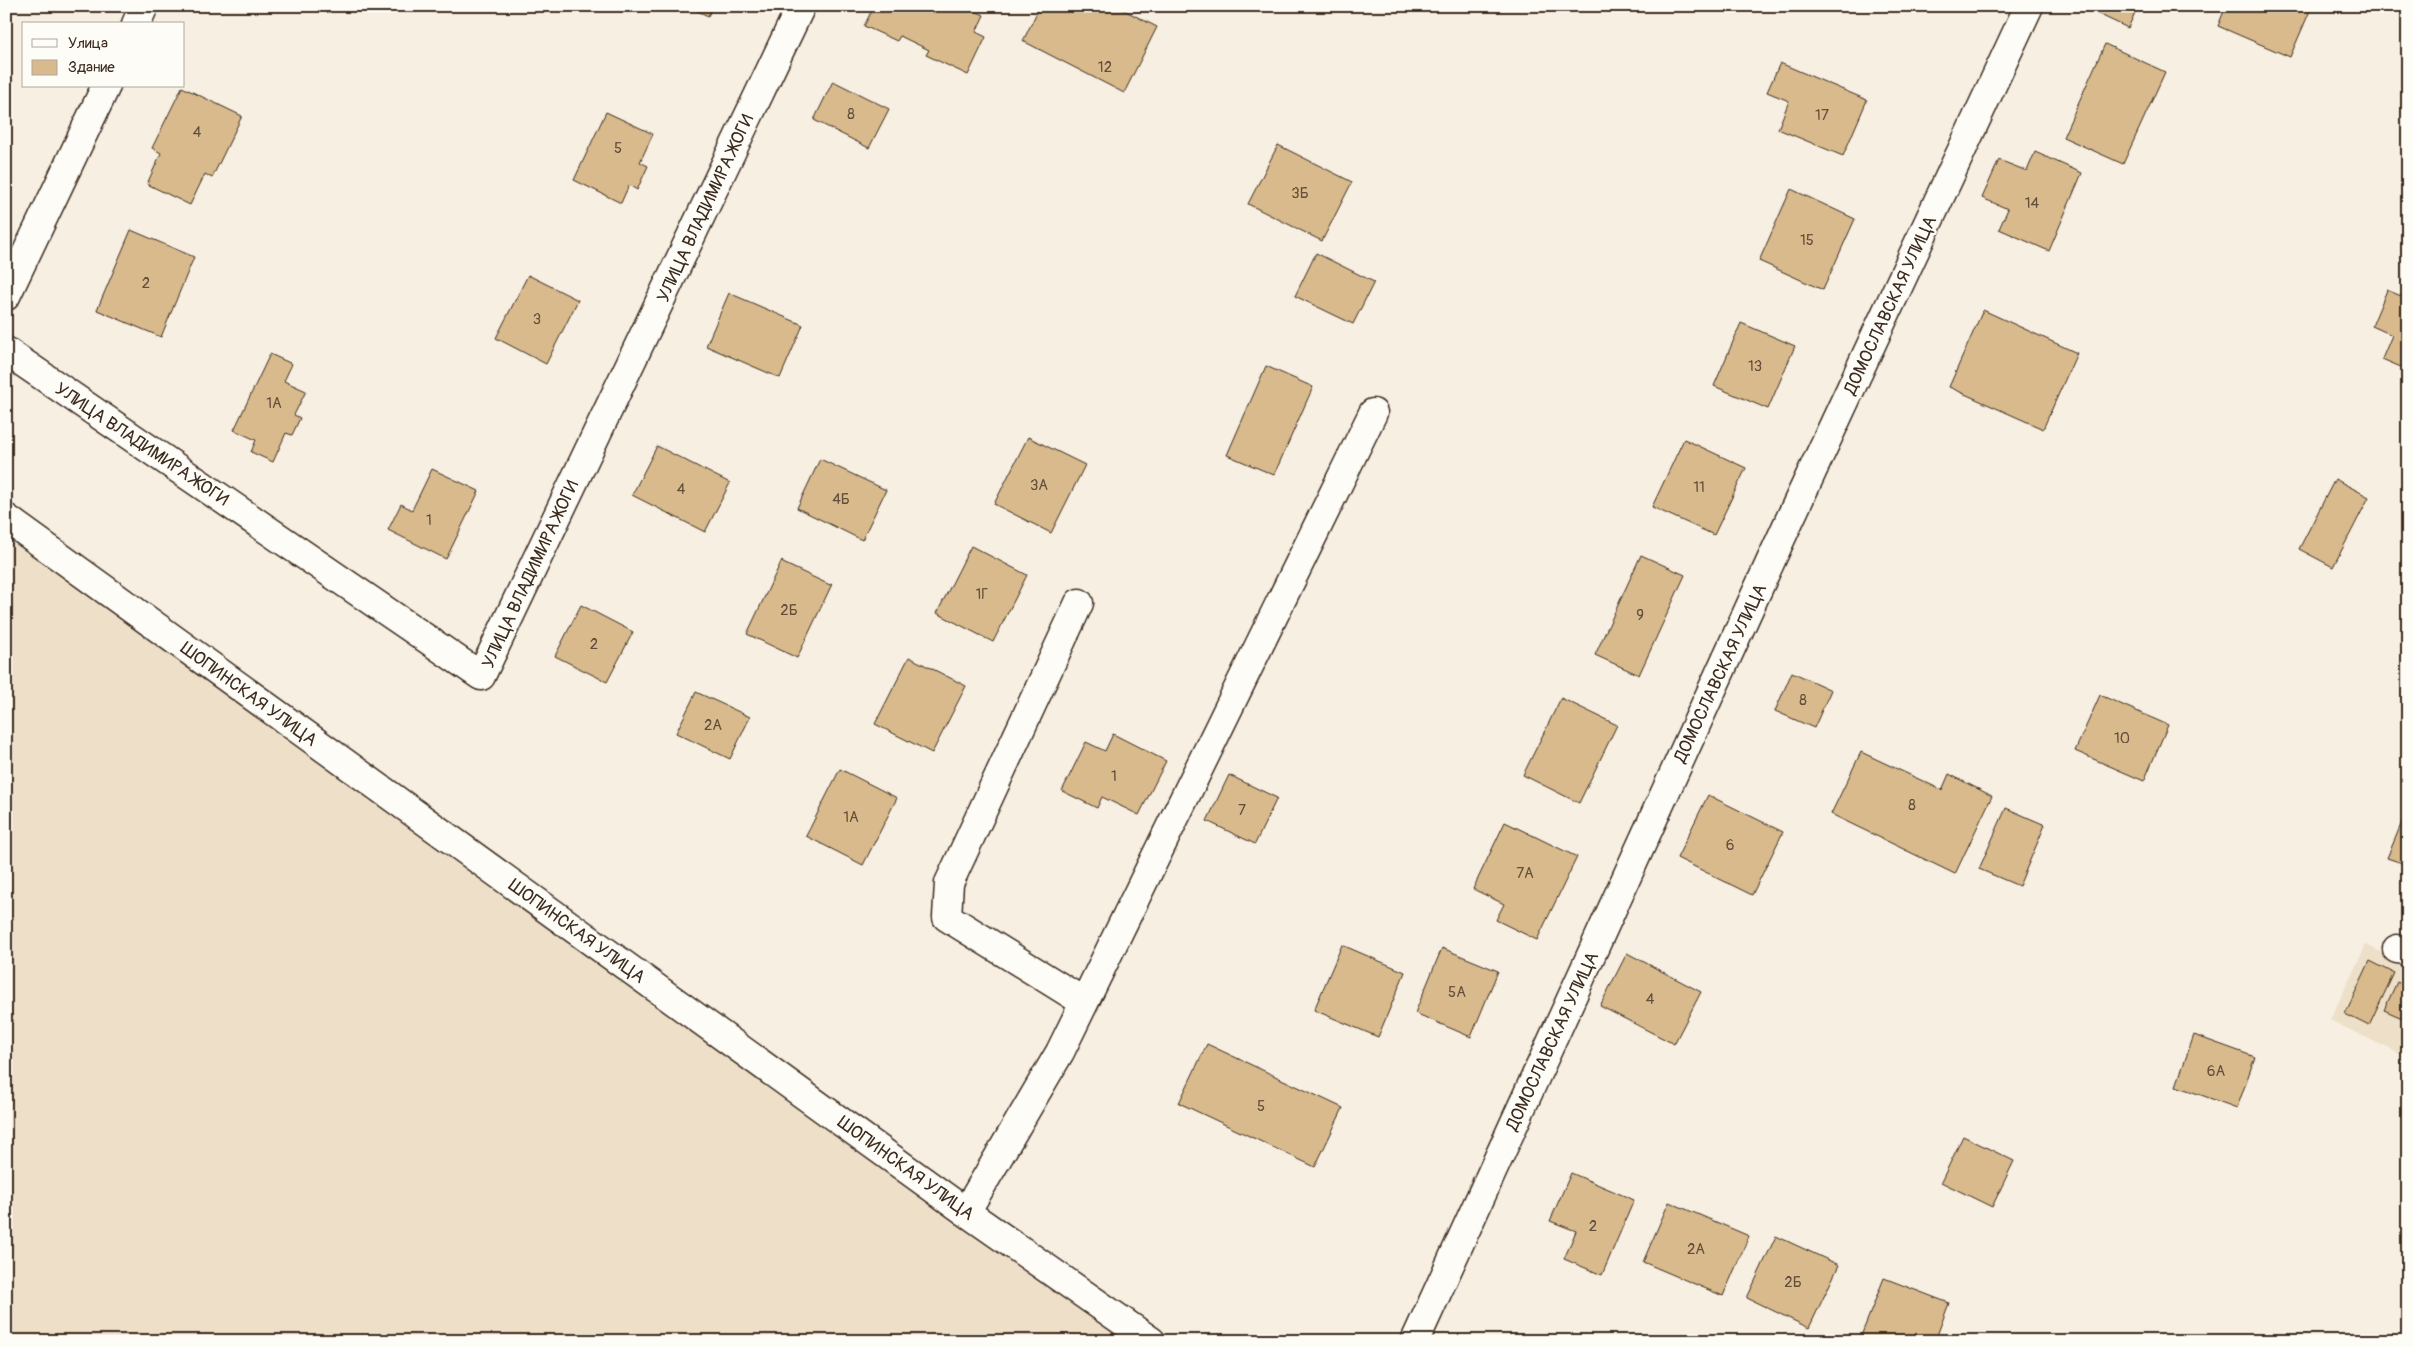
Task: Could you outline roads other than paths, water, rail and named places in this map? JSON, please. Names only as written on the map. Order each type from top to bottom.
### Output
[{"type":"street","points":[[137,22],[144,6]]},
{"type":"street","name":"УЛИЦА ВЛАДИМИРА ЖОГИ","points":[[6,351],[481,676],[801,6]]},
{"type":"street","name":"ДОМОСЛАВСКАЯ УЛИЦА","points":[[1415,1341],[1793,512],[2030,6]]},
{"type":"street","points":[[6,296],[105,88]]},
{"type":"street","points":[[966,1212],[1060,1052],[1373,413]]},
{"type":"street","name":"ШОПИНСКАЯ УЛИЦА","points":[[6,518],[966,1212],[1151,1341]]},
{"type":"street","points":[[1079,603],[949,883],[947,917],[1084,1002]]}]
